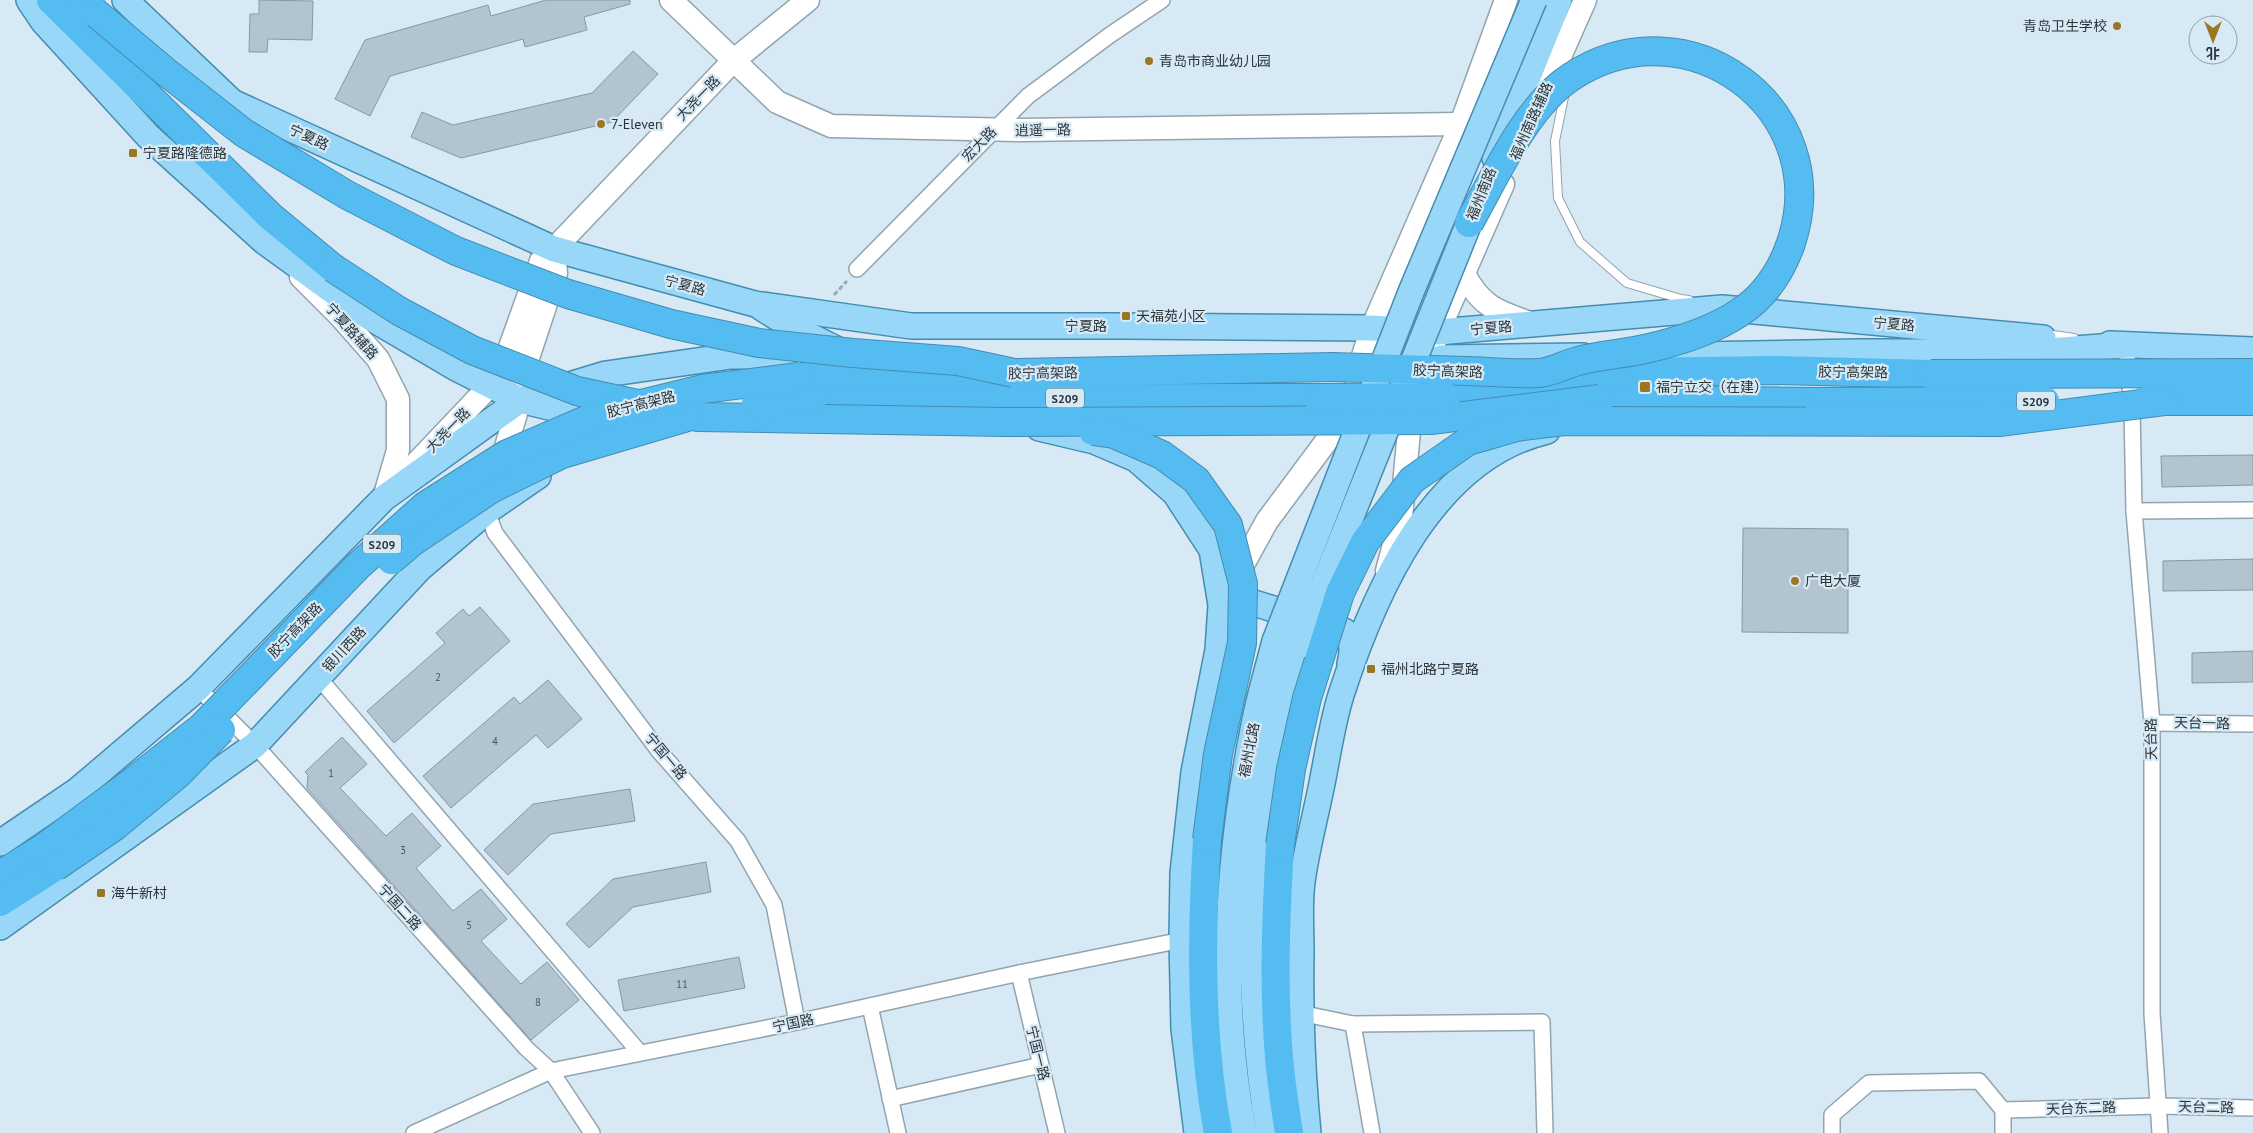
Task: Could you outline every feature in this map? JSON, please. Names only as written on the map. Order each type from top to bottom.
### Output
[{"type":"highway","points":[[51,0],[270,216],[333,268],[398,312],[472,350],[577,391],[698,417],[999,416],[1114,434],[1162,455],[1196,480],[1228,526],[1243,584],[1242,644],[1218,754],[1207,840],[1202,914],[1206,1049],[1218,1133]]},
{"type":"highway","points":[[90,7],[166,72],[244,133],[347,195],[466,255],[568,294],[671,324],[706,332],[759,343],[958,361],[1014,373]]},
{"type":"highway","points":[[1469,223],[1515,141],[1534,113],[1570,77],[1607,60],[1631,53],[1669,50],[1696,57],[1727,70],[1749,86],[1769,106],[1784,130],[1795,155],[1798,180],[1796,227],[1786,256],[1774,281],[1738,314],[1721,323],[1646,349],[1579,360],[1541,373]]},
{"type":"highway","name":"胶宁高架路","points":[[0,902],[127,786],[202,727],[358,566],[425,506],[507,454],[600,414],[702,389],[799,377],[933,376],[1332,367],[1541,373],[1774,370],[1931,374],[2253,373]]},
{"type":"highway","name":"胶宁高架路","points":[[0,875],[48,858],[116,826],[176,775],[351,596],[412,542],[491,490],[562,454],[717,408],[812,399],[1446,397],[1819,402],[2253,401]]},
{"type":"highway","name":"胶宁高架路","points":[[999,416],[1306,421],[1431,420],[1600,399]]},
{"type":"highway","points":[[1290,1133],[1279,1057],[1276,980],[1280,845],[1291,769],[1306,698],[1340,593],[1365,542],[1412,480],[1468,441],[1516,426],[1564,421],[1999,422],[2164,401]]},
{"type":"main road","points":[[29,0],[42,21],[148,136],[265,242],[366,315],[456,368],[520,400],[615,423],[713,423],[790,413],[999,416],[1351,408],[1406,398],[1639,408],[2253,409]]},
{"type":"main road","name":"宁夏路","points":[[125,0],[232,102],[554,249],[755,304],[911,326],[1372,328],[1438,332],[1722,308],[2126,346],[2253,350]]},
{"type":"main road","name":"福州南路","points":[[1374,386],[1415,283],[1534,0]]},
{"type":"main road","name":"福州南路","points":[[1406,398],[1469,223],[1559,0]]},
{"type":"main road","points":[[755,304],[794,328],[854,357]]},
{"type":"main road","name":"宁夏路","points":[[520,400],[606,374],[731,356],[1092,360],[1362,359],[1857,352],[2036,352],[2126,346]]},
{"type":"main road","name":"福州北路","points":[[1269,1133],[1255,1023],[1254,911],[1259,823],[1266,777],[1277,728],[1287,643],[1374,386]]},
{"type":"main road","name":"福州北路","points":[[1244,1133],[1238,1103],[1231,1040],[1229,981],[1230,913],[1238,815],[1254,723],[1287,643],[1406,398]]},
{"type":"main road","points":[[0,843],[78,790],[198,688],[384,498],[520,400]]},
{"type":"main road","points":[[1308,1133],[1301,1066],[1301,884],[1341,697],[1382,588],[1424,520],[1453,483],[1495,452],[1527,435],[1639,408]]},
{"type":"main road","points":[[938,430],[999,416],[1094,441],[1136,459],[1175,493],[1212,550],[1222,605],[1218,650],[1194,772],[1183,873],[1184,1029],[1196,1133]]},
{"type":"main road","name":"银川西路","points":[[0,928],[255,745],[420,568],[487,511],[537,476],[588,456],[636,438],[713,423]]},
{"type":"main road","points":[[1222,605],[1228,600],[1251,602],[1344,631],[1351,638],[1353,649],[1348,678]]},
{"type":"street","name":"逍遥一路","points":[[671,0],[777,102],[830,126],[993,130],[1461,124]]},
{"type":"street","name":"大尧一路","points":[[384,498],[500,375],[541,260],[554,249],[733,61],[808,0]]},
{"type":"street","name":"宏大路","points":[[857,269],[1028,96],[1110,34],[1162,0]]},
{"type":"street","points":[[1222,605],[1267,521],[1351,408],[1362,359],[1372,328],[1461,124],[1506,0]]},
{"type":"street","name":"福州南路辅路","points":[[1382,588],[1401,518],[1406,398],[1429,358],[1438,332],[1584,3]]},
{"type":"street","name":"宁夏路辅路","points":[[265,242],[340,316],[378,359],[398,399],[398,450],[384,498]]},
{"type":"street","points":[[487,511],[520,400],[521,379],[556,272],[554,249]]},
{"type":"street","points":[[1464,274],[1474,293],[1488,305],[1499,312],[1532,324]]},
{"type":"street","name":"天台路","points":[[2126,346],[2132,408],[2134,511],[2152,723],[2152,1013],[2160,1133]]},
{"type":"street","points":[[713,423],[876,430],[1043,429]]},
{"type":"street","points":[[2134,511],[2253,510]]},
{"type":"street","name":"宁国一路","points":[[487,511],[494,533],[654,743],[738,841],[774,906],[797,1022]]},
{"type":"street","points":[[318,677],[640,1053]]},
{"type":"street","name":"宁国二路","points":[[198,688],[255,745],[526,1048],[551,1071],[592,1133]]},
{"type":"street","name":"天台一路","points":[[2152,723],[2253,724]]},
{"type":"street","name":"宁国路","points":[[414,1133],[551,1071],[797,1022],[1018,973],[1182,940]]},
{"type":"street","name":"宁国一路","points":[[1018,973],[1057,1133]]},
{"type":"street","points":[[870,1006],[898,1133]]},
{"type":"street","points":[[1300,1013],[1353,1024],[1542,1022],[1545,1133]]},
{"type":"street","points":[[1353,1024],[1372,1133]]},
{"type":"street","points":[[890,1099],[1041,1065]]},
{"type":"street","points":[[1832,1133],[1832,1115],[1869,1083],[1979,1081],[2003,1110],[2002,1133]]},
{"type":"street","name":"天台二路","points":[[2159,1106],[2253,1108]]},
{"type":"street","name":"天台东二路","points":[[2003,1110],[2159,1106]]},
{"type":"lane","points":[[1575,44],[1584,3]]},
{"type":"lane","points":[[1571,64],[1555,141],[1558,198],[1580,242],[1627,283],[1681,300],[1833,310]]},
{"type":"lane","points":[[1929,318],[2126,346]]},
{"type":"path","points":[[833,296],[857,269]]},
{"type":"building","points":[[259,0],[313,1],[312,40],[268,39],[267,52],[249,52],[250,14],[259,14]]},
{"type":"building","points":[[546,0],[630,0],[630,4],[584,17],[587,30],[525,47],[523,39],[390,76],[370,116],[335,99],[365,40],[488,5],[491,16]]},
{"type":"building","points":[[633,51],[658,74],[612,122],[461,158],[411,137],[422,112],[453,125],[592,93]]},
{"type":"building","points":[[2253,455],[2253,485],[2162,487],[2161,456]]},
{"type":"building","name":"广电大厦","points":[[1743,528],[1848,529],[1848,633],[1742,632]]},
{"type":"building","points":[[2253,559],[2253,590],[2163,591],[2163,561]]},
{"type":"building","points":[[480,607],[510,641],[394,743],[367,711],[445,643],[436,633],[463,609],[469,616]]},
{"type":"building","points":[[2253,651],[2253,682],[2192,683],[2192,653]]},
{"type":"building","points":[[548,680],[582,719],[548,748],[536,735],[451,808],[423,776],[514,697],[520,704]]},
{"type":"building","points":[[342,737],[367,764],[340,788],[386,836],[412,813],[441,846],[416,868],[453,911],[481,889],[507,919],[481,941],[521,984],[547,962],[579,1000],[531,1040],[307,788],[308,775],[305,772]]},
{"type":"building","points":[[630,789],[635,821],[551,834],[508,875],[484,850],[533,804]]},
{"type":"building","points":[[706,862],[711,892],[633,907],[589,948],[566,924],[613,879]]},
{"type":"building","points":[[739,957],[745,988],[624,1011],[618,980]]},
{"type":"place","name":"青岛卫生学校","points":[[2117,26]]},
{"type":"place","name":"青岛市商业幼儿园","points":[[1149,61]]},
{"type":"place","name":"7-Eleven","points":[[601,124]]},
{"type":"place","name":"宁夏路隆德路","points":[[133,153]]},
{"type":"place","name":"天福苑小区","points":[[1126,316]]},
{"type":"place","name":"福宁立交（在建）","points":[[1645,387]]},
{"type":"place","name":"广电大厦","points":[[1795,581]]},
{"type":"place","name":"福州北路宁夏路","points":[[1371,669]]},
{"type":"place","name":"海牛新村","points":[[101,893]]}]
